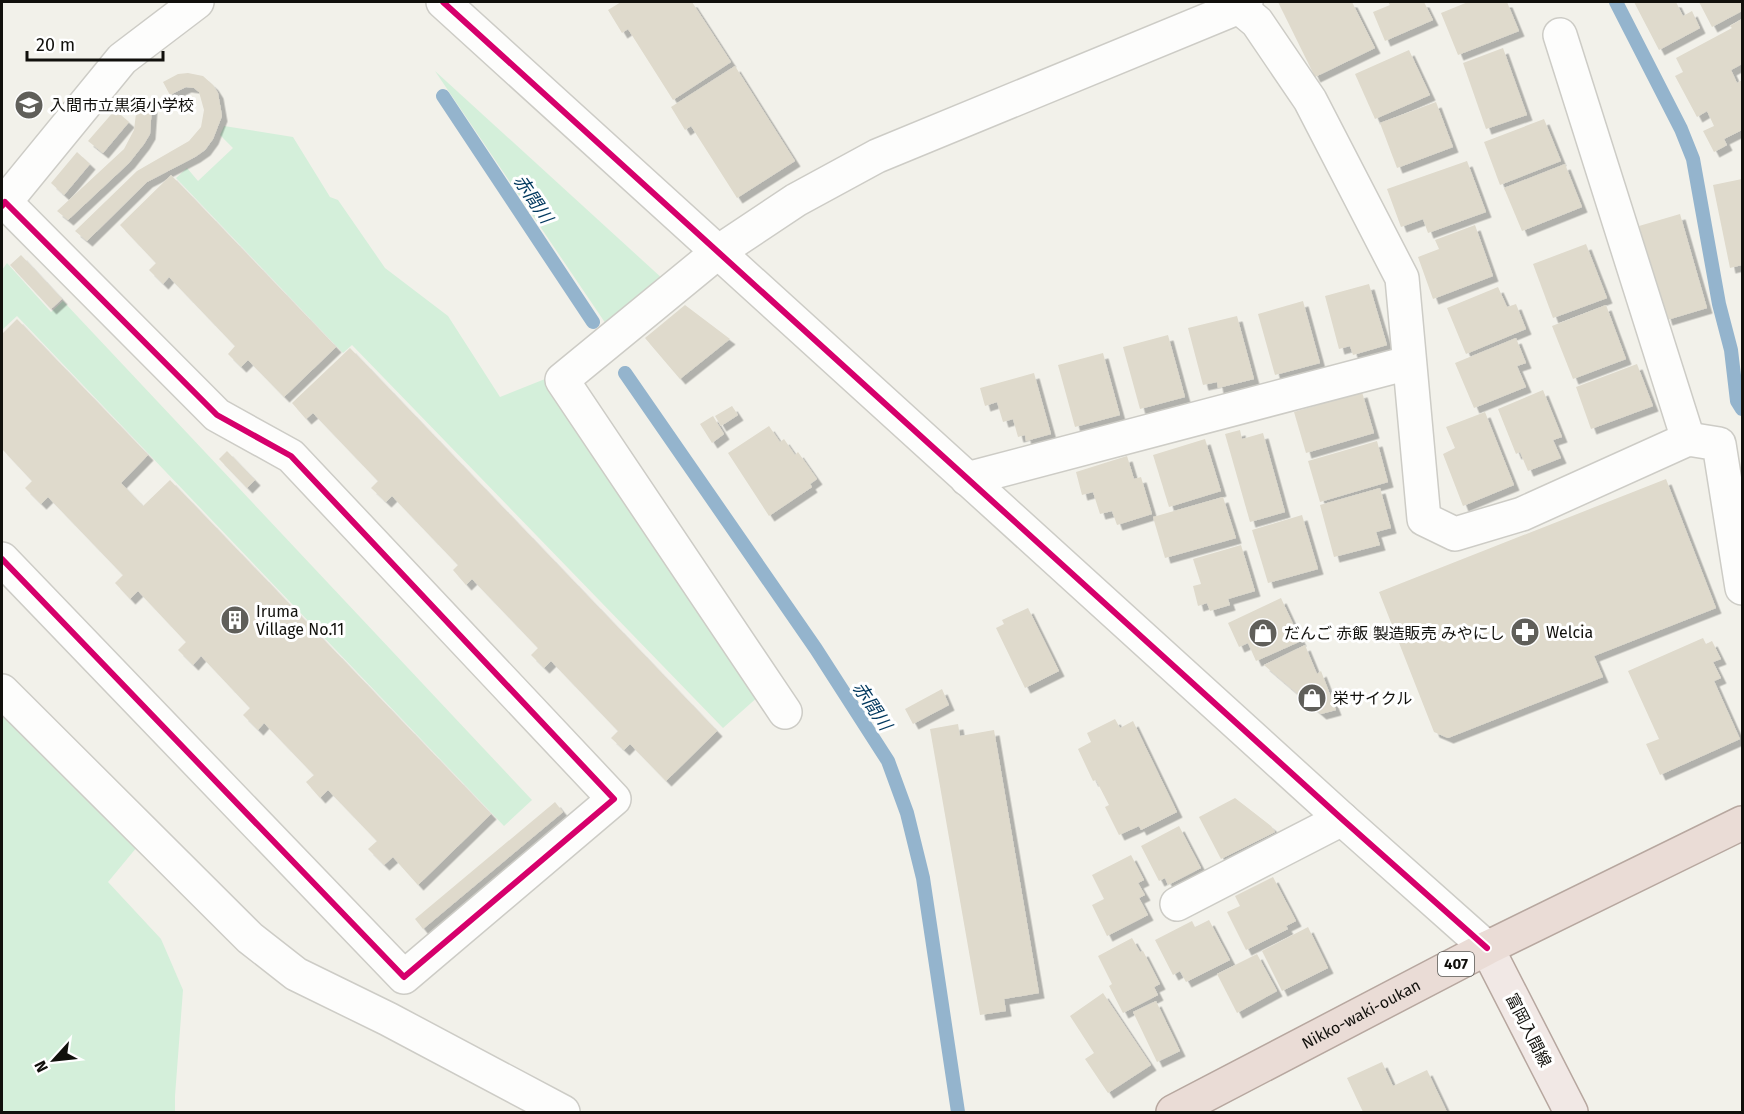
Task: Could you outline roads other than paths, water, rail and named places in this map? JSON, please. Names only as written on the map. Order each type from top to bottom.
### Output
[{"type":"highway","name":"Nikko-waki-oukan","points":[[1173,1113],[1487,948],[1743,823]]},
{"type":"main road","name":"富岡入間線","points":[[1487,948],[1571,1113]]},
{"type":"street","points":[[2,559],[404,977],[615,799],[291,456],[217,415],[3,204],[122,59],[197,2]]},
{"type":"street","points":[[443,2],[1487,948]]},
{"type":"street","points":[[785,712],[562,380],[718,252],[796,200],[877,156],[1240,3],[1257,22],[1310,100],[1402,278],[1424,519],[1455,534],[1522,514],[1688,439],[1719,444],[1743,588]]},
{"type":"street","points":[[1560,35],[1688,439]]},
{"type":"street","points":[[968,479],[1408,363]]},
{"type":"street","points":[[2,691],[250,938],[297,974],[388,1019],[563,1113]]},
{"type":"street","points":[[1177,904],[1342,819]]},
{"type":"waterway","points":[[1616,2],[1681,129],[1693,159],[1719,304],[1731,350],[1737,401],[1742,409]]},
{"type":"waterway","name":"赤間川","points":[[443,96],[593,322]]},
{"type":"waterway","name":"赤間川","points":[[625,373],[816,649],[888,761],[907,813],[923,878],[958,1112]]},
{"type":"place","name":"入間市立黒須小学校","points":[[29,105]]},
{"type":"place","name":"Iruma Village No.11","points":[[235,620]]},
{"type":"place","name":"Welcia","points":[[1525,632]]},
{"type":"place","name":"だんご 赤飯 製造販売 みやにし","points":[[1263,633]]},
{"type":"place","name":"栄サイクル","points":[[1312,698]]}]
